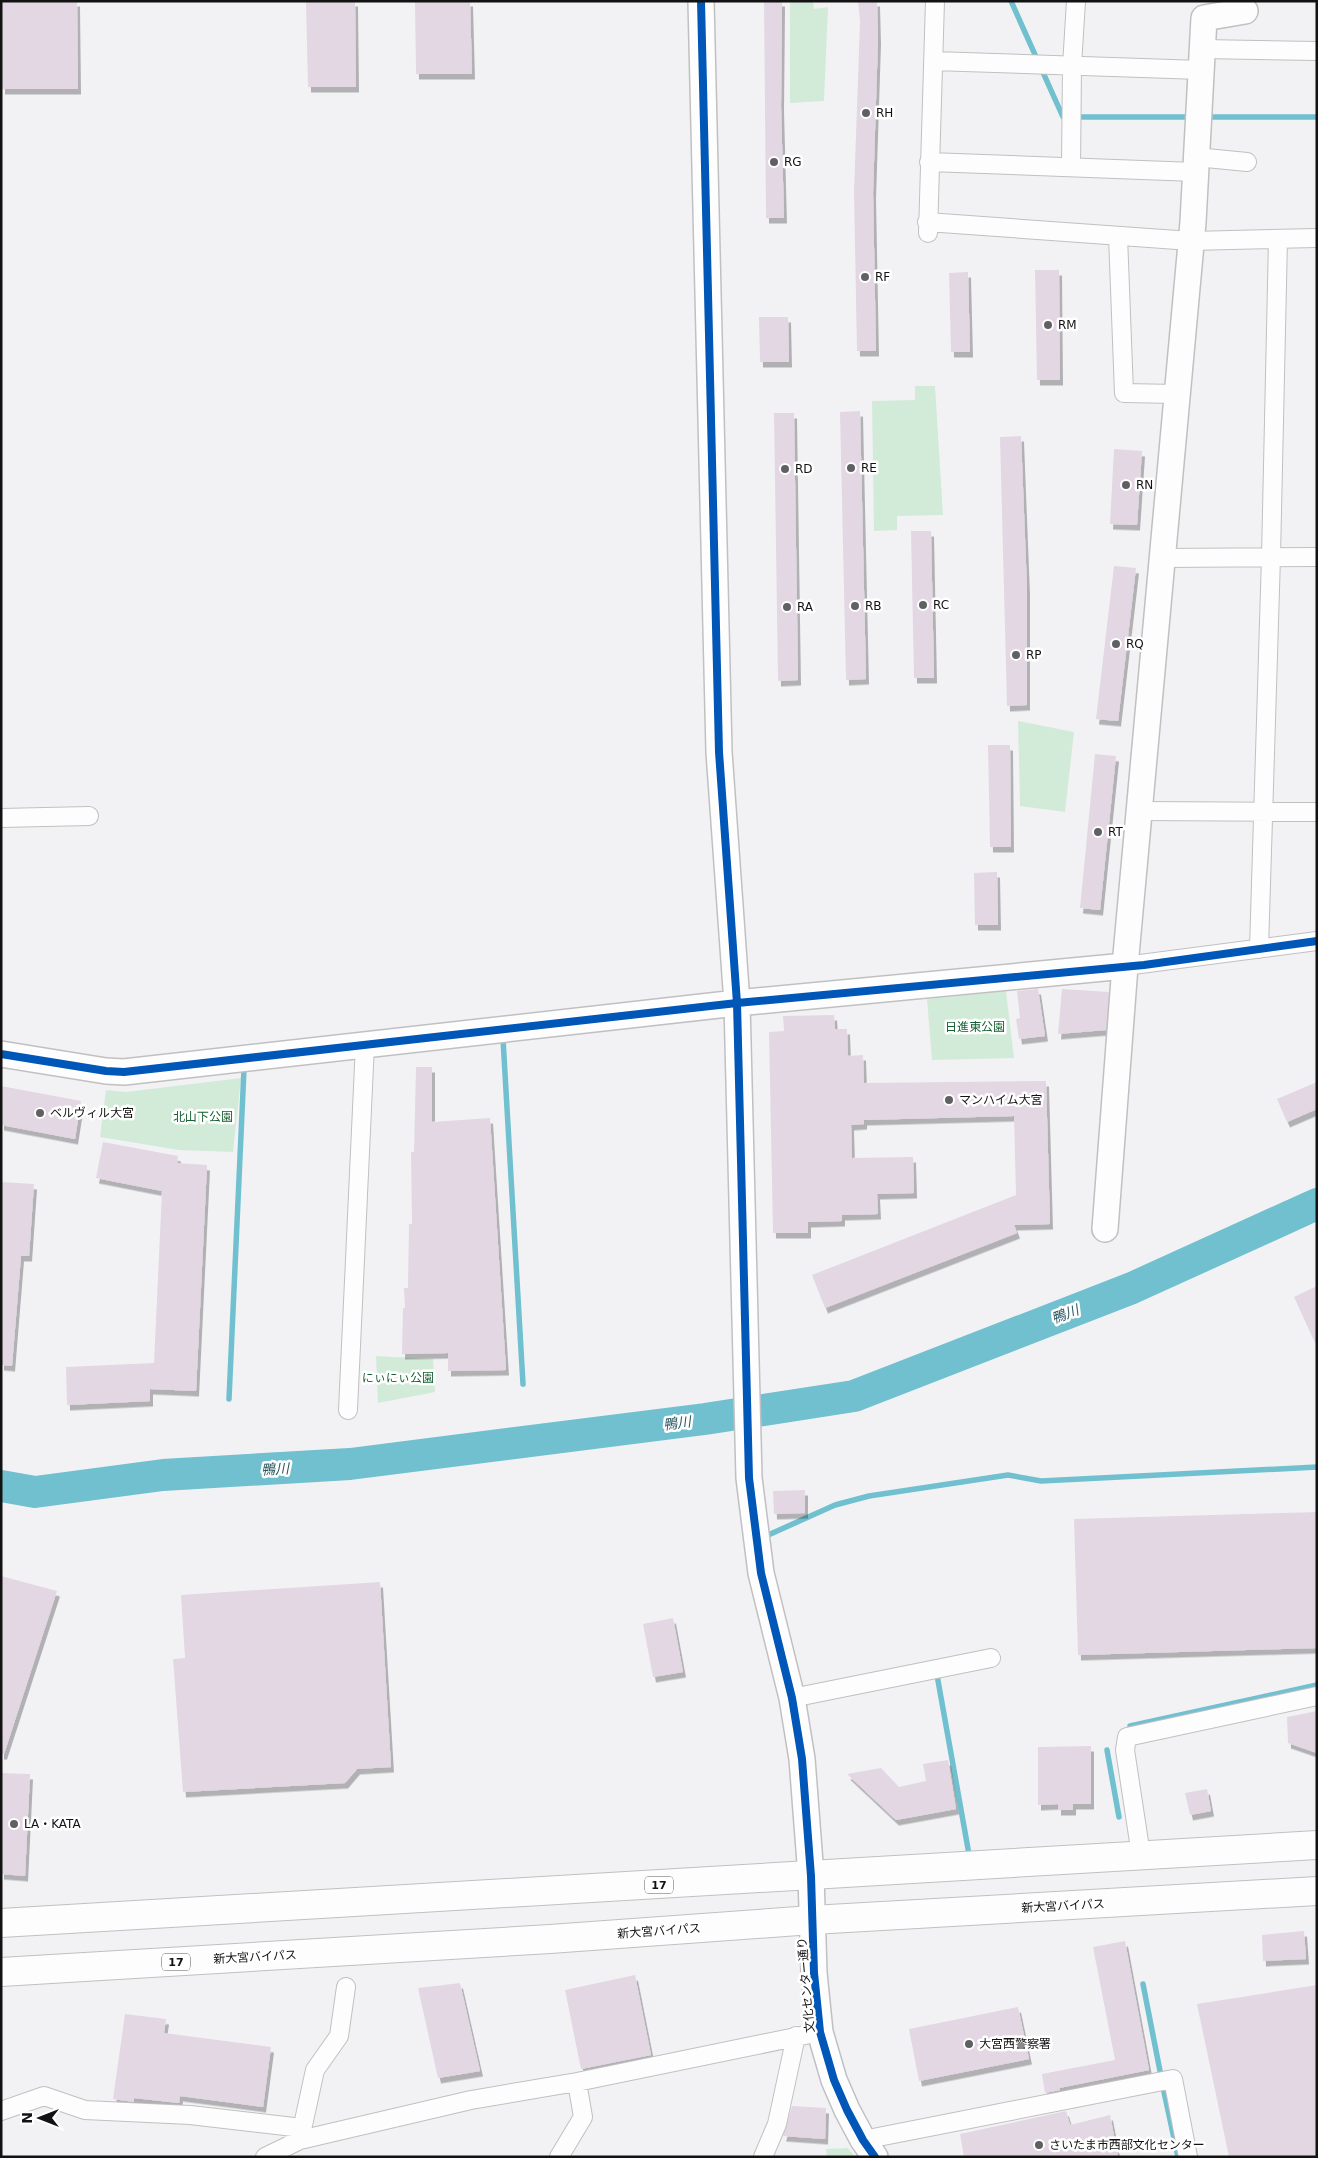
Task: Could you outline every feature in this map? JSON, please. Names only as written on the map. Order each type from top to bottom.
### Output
[{"type":"highway","name":"17","points":[[1,1923],[811,1876],[1317,1844]]},
{"type":"highway","name":"新大宮バイパス","points":[[1,1972],[550,1939],[812,1920],[1317,1891]]},
{"type":"street","name":"文化センター通り","points":[[701,1],[719,752],[737,1003],[744,1372],[749,1478],[761,1574],[792,1698],[802,1759],[811,1876],[814,1973],[808,2034],[869,2149]]},
{"type":"street","points":[[935,1],[927,228],[1191,241],[1317,238]]},
{"type":"street","points":[[1071,167],[1072,66],[1076,1]]},
{"type":"street","points":[[1104,1229],[1125,966],[1191,241],[1204,18],[1244,11]]},
{"type":"street","points":[[933,61],[1072,66],[1317,51]]},
{"type":"street","points":[[929,162],[1071,167],[1247,162]]},
{"type":"street","points":[[1118,236],[1124,393],[1177,394]]},
{"type":"street","points":[[1259,949],[1272,557],[1278,239]]},
{"type":"street","points":[[1162,558],[1317,557]]},
{"type":"street","points":[[1139,811],[1317,812]]},
{"type":"street","points":[[1,818],[89,816]]},
{"type":"street","points":[[1,1054],[115,1072],[737,1003],[1125,966],[1317,941]]},
{"type":"street","points":[[348,1410],[365,1044]]},
{"type":"street","points":[[792,1698],[991,1658]]},
{"type":"street","points":[[1142,1855],[1124,1750],[1127,1737],[1317,1696]]},
{"type":"street","points":[[301,2134],[315,2070],[339,2036],[346,1987]]},
{"type":"street","points":[[265,2157],[301,2134],[471,2100],[577,2082],[808,2034]]},
{"type":"street","points":[[763,2157],[777,2124],[808,2034]]},
{"type":"street","points":[[869,2149],[1173,2079],[1188,2157]]},
{"type":"street","points":[[559,2157],[583,2117],[577,2082]]},
{"type":"street","points":[[1,2111],[44,2096],[85,2110],[190,2114],[301,2134]]},
{"type":"green space","points":[[790,1],[813,1],[814,9],[828,7],[824,101],[790,103]]},
{"type":"green space","points":[[915,386],[935,386],[943,515],[897,516],[897,530],[874,531],[872,401],[915,400]]},
{"type":"green space","points":[[1018,721],[1074,732],[1065,812],[1020,806]]},
{"type":"green space","name":"日進東公園","points":[[1006,991],[1014,1058],[932,1060],[927,999]]},
{"type":"green space","name":"北山下公園","points":[[241,1078],[233,1152],[179,1150],[100,1137],[106,1090],[126,1092]]},
{"type":"green space","name":"にぃにぃ公園","points":[[376,1356],[433,1359],[435,1392],[378,1403]]},
{"type":"green space","points":[[848,2148],[855,2157],[827,2157],[826,2149]]},
{"type":"building","points":[[1,1],[77,1],[78,89],[2,89]]},
{"type":"building","points":[[306,1],[355,1],[356,87],[308,87]]},
{"type":"building","points":[[415,1],[470,1],[472,74],[416,74]]},
{"type":"building","points":[[764,1],[782,1],[781,106],[784,218],[766,218]]},
{"type":"building","points":[[858,1],[877,1],[878,39],[873,193],[876,351],[857,351],[854,192],[860,21]]},
{"type":"building","name":"RM","points":[[1035,270],[1059,270],[1060,380],[1037,380]]},
{"type":"building","points":[[968,272],[970,352],[951,352],[949,273]]},
{"type":"building","points":[[759,317],[788,317],[789,362],[760,362]]},
{"type":"building","points":[[860,411],[866,679],[846,680],[840,412]]},
{"type":"building","points":[[774,413],[794,413],[798,680],[778,681]]},
{"type":"building","points":[[1021,436],[1027,589],[1027,705],[1007,706],[1000,437]]},
{"type":"building","name":"RN","points":[[1114,449],[1142,451],[1137,525],[1110,524]]},
{"type":"building","name":"RC","points":[[911,531],[931,531],[934,678],[914,678]]},
{"type":"building","name":"RQ","points":[[1114,566],[1136,568],[1118,721],[1096,719]]},
{"type":"building","points":[[988,745],[1010,745],[1011,847],[990,847]]},
{"type":"building","name":"RT","points":[[1095,754],[1116,756],[1100,910],[1080,908]]},
{"type":"building","points":[[997,872],[998,925],[975,925],[974,873]]},
{"type":"building","points":[[1038,989],[1045,1036],[1019,1039],[1016,1019],[1020,1018],[1017,991]]},
{"type":"building","points":[[1062,989],[1109,992],[1106,1030],[1058,1034]]},
{"type":"building","points":[[834,1015],[835,1029],[847,1029],[848,1056],[863,1055],[864,1083],[1046,1081],[1050,1224],[1014,1225],[1017,1233],[825,1308],[812,1275],[1016,1195],[1014,1116],[864,1120],[864,1124],[851,1125],[852,1158],[913,1157],[914,1193],[877,1194],[878,1214],[842,1215],[842,1221],[808,1222],[808,1233],[773,1233],[769,1032],[784,1031],[783,1016]]},
{"type":"building","points":[[416,1067],[432,1067],[432,1122],[490,1118],[506,1370],[448,1371],[448,1353],[402,1354],[403,1308],[405,1308],[404,1288],[408,1288],[409,1224],[412,1224],[411,1152],[414,1152]]},
{"type":"building","points":[[1317,1082],[1317,1109],[1287,1122],[1277,1099]]},
{"type":"building","name":"ベルヴィル大宮","points":[[1,1086],[81,1101],[75,1139],[1,1125]]},
{"type":"building","points":[[103,1142],[178,1156],[177,1163],[207,1165],[196,1391],[150,1389],[150,1401],[67,1405],[66,1367],[154,1363],[162,1191],[96,1178]]},
{"type":"building","points":[[1,1182],[34,1184],[29,1256],[21,1256],[12,1366],[1,1365]]},
{"type":"building","points":[[1317,1286],[1317,1347],[1294,1297]]},
{"type":"building","points":[[805,1490],[805,1513],[774,1514],[773,1491]]},
{"type":"building","points":[[1317,1512],[1317,1648],[1078,1655],[1074,1519]]},
{"type":"building","points":[[1,1576],[57,1591],[4,1754],[1,1754]]},
{"type":"building","points":[[380,1582],[391,1767],[357,1769],[345,1783],[183,1792],[173,1659],[185,1658],[181,1595]]},
{"type":"building","points":[[673,1618],[683,1672],[653,1677],[643,1624]]},
{"type":"building","points":[[1317,1711],[1317,1753],[1288,1743],[1287,1717]]},
{"type":"building","points":[[1091,1746],[1091,1804],[1073,1804],[1073,1810],[1058,1810],[1058,1804],[1038,1805],[1038,1747]]},
{"type":"building","points":[[948,1760],[956,1809],[896,1820],[847,1774],[881,1768],[899,1787],[926,1781],[923,1764]]},
{"type":"building","name":"LA・KATA","points":[[1,1773],[30,1774],[25,1876],[1,1874]]},
{"type":"building","points":[[1207,1789],[1211,1811],[1190,1815],[1185,1793]]},
{"type":"building","points":[[1304,1931],[1306,1959],[1263,1961],[1262,1935]]},
{"type":"building","points":[[1125,1941],[1149,2070],[1059,2088],[1060,2090],[1045,2093],[1042,2074],[1115,2060],[1093,1947]]},
{"type":"building","points":[[635,1975],[651,2055],[581,2069],[565,1990]]},
{"type":"building","points":[[460,1983],[480,2071],[438,2078],[418,1988]]},
{"type":"building","points":[[1317,1985],[1317,2157],[1229,2157],[1197,2004]]},
{"type":"building","name":"大宮西警察署","points":[[1018,2007],[1029,2059],[919,2081],[909,2029]]},
{"type":"building","points":[[125,2014],[166,2019],[164,2033],[271,2047],[263,2107],[180,2096],[179,2103],[134,2098],[134,2102],[113,2099]]},
{"type":"building","points":[[792,2106],[826,2108],[825,2139],[783,2136]]},
{"type":"building","name":"さいたま市西部文化センター","points":[[1066,2111],[1070,2125],[1110,2115],[1118,2157],[964,2157],[960,2134]]},
{"type":"waterway","points":[[1011,1],[1063,117],[1194,117]]},
{"type":"waterway","points":[[1205,117],[1317,117]]},
{"type":"waterway","points":[[503,1039],[523,1384]]},
{"type":"waterway","points":[[229,1399],[244,1069]]},
{"type":"waterway","name":"鴨川","points":[[1,1486],[35,1492],[163,1475],[350,1464],[705,1419],[854,1396],[1132,1288],[1317,1204]]},
{"type":"waterway","points":[[766,1536],[835,1505],[869,1496],[1008,1475],[1041,1481],[1317,1467]]},
{"type":"waterway","points":[[937,1675],[970,1860]]},
{"type":"waterway","points":[[1130,1726],[1317,1685]]},
{"type":"waterway","points":[[1107,1750],[1119,1817]]},
{"type":"waterway","points":[[1143,1984],[1160,2071]]},
{"type":"waterway","points":[[1164,2092],[1178,2157]]},
{"type":"cycle path","points":[[701,1],[719,752],[737,1003],[749,1478],[761,1573],[792,1698],[802,1759],[811,1876],[814,1973],[820,2032],[834,2080],[847,2110],[863,2140],[875,2157]]},
{"type":"cycle path","points":[[1,1054],[106,1071],[124,1072],[737,1003],[1144,965],[1317,941]]},
{"type":"place","name":"RH","points":[[866,113]]},
{"type":"place","name":"RG","points":[[774,162]]},
{"type":"place","name":"RF","points":[[865,277]]},
{"type":"place","name":"RM","points":[[1048,325]]},
{"type":"place","name":"RE","points":[[851,468]]},
{"type":"place","name":"RD","points":[[785,469]]},
{"type":"place","name":"RN","points":[[1126,485]]},
{"type":"place","name":"RC","points":[[923,605]]},
{"type":"place","name":"RB","points":[[855,606]]},
{"type":"place","name":"RA","points":[[787,607]]},
{"type":"place","name":"RQ","points":[[1116,644]]},
{"type":"place","name":"RP","points":[[1016,655]]},
{"type":"place","name":"RT","points":[[1098,832]]},
{"type":"place","name":"マンハイム大宮","points":[[949,1100]]},
{"type":"place","name":"ベルヴィル大宮","points":[[40,1113]]},
{"type":"place","name":"LA・KATA","points":[[14,1824]]},
{"type":"place","name":"大宮西警察署","points":[[969,2044]]},
{"type":"place","name":"さいたま市西部文化センター","points":[[1039,2145]]}]
